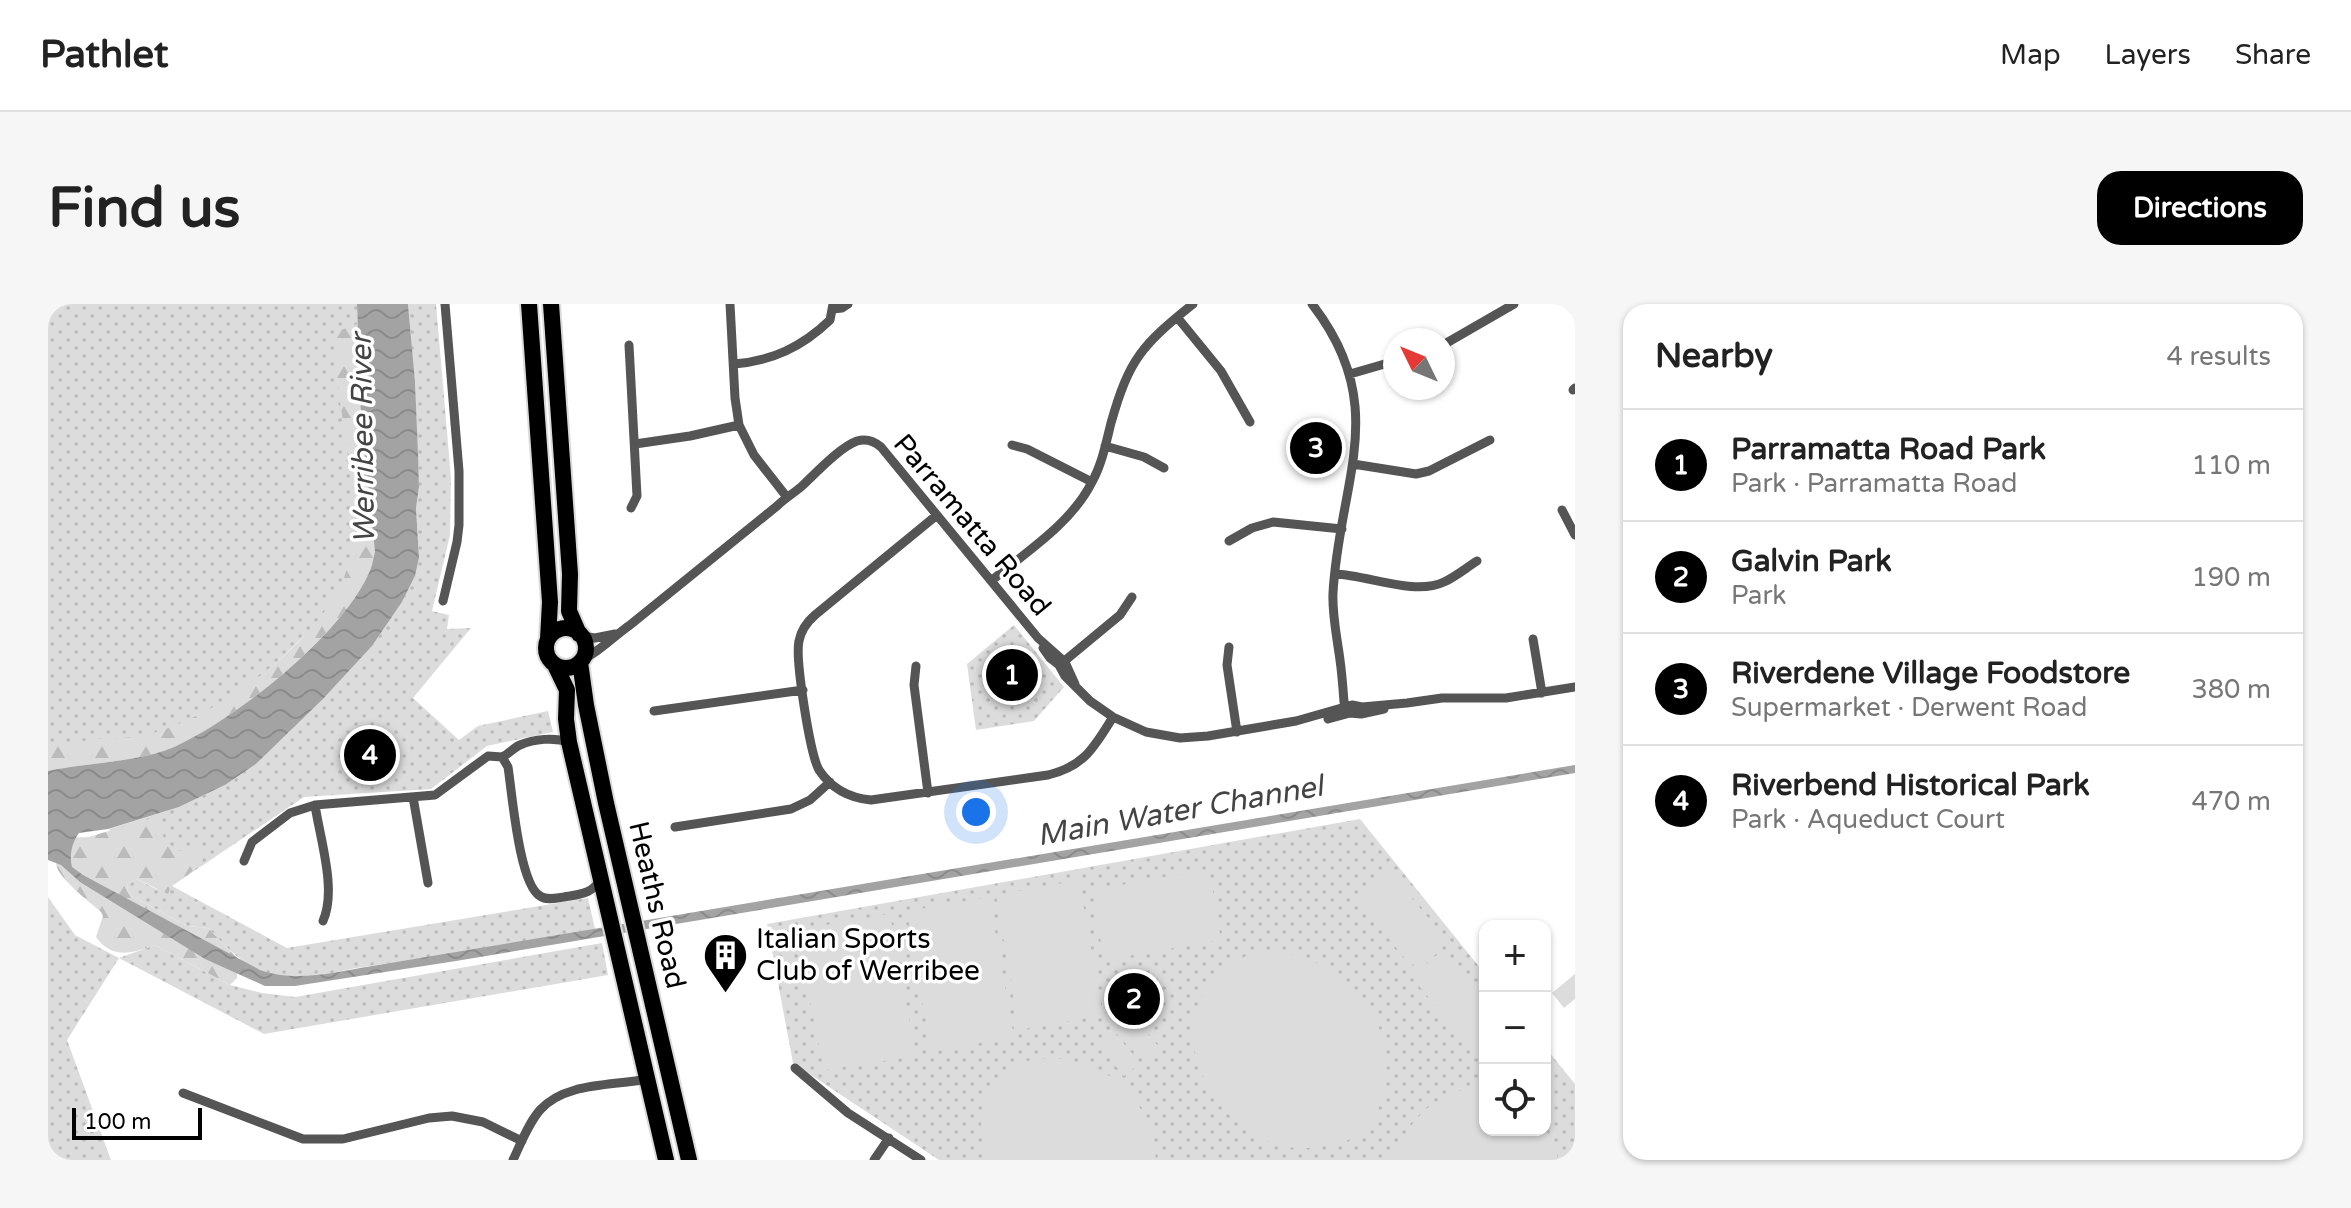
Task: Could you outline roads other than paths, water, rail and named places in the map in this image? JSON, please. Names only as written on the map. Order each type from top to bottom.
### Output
[{"type":"main road","points":[[529,304],[550,602],[547,654],[555,665],[567,668],[581,660],[585,647],[569,611],[570,574],[551,304]]},
{"type":"main road","points":[[548,639],[562,629],[571,629],[580,635]]},
{"type":"main road","name":"Heaths Road","points":[[581,660],[606,803],[689,1160]]},
{"type":"main road","name":"Heaths Road","points":[[555,665],[567,690],[569,742],[666,1160]]},
{"type":"main road","points":[[646,1075],[668,1070]]},
{"type":"street","points":[[443,601],[457,542],[459,471],[445,304]]},
{"type":"street","points":[[581,660],[589,658],[767,513],[784,494],[754,455],[739,425],[730,304]]},
{"type":"street","points":[[734,364],[771,358],[799,345],[830,320],[833,306],[842,308],[848,304]]},
{"type":"street","points":[[991,581],[1064,520],[1078,504],[1092,482],[1129,369],[1148,343],[1193,304]]},
{"type":"street","points":[[1312,304],[1332,332],[1350,374],[1356,418],[1353,464],[1335,574],[1333,607],[1340,661],[1347,679],[1349,708]]},
{"type":"street","points":[[1489,304],[1496,315]]},
{"type":"street","points":[[1455,338],[1514,304]]},
{"type":"street","points":[[1177,317],[1221,371],[1250,422]]},
{"type":"street","points":[[629,345],[637,496],[631,508]]},
{"type":"street","points":[[1350,374],[1383,364]]},
{"type":"street","points":[[635,444],[739,425]]},
{"type":"street","points":[[1353,464],[1416,474],[1429,471],[1490,440]]},
{"type":"street","name":"Parramatta Road","points":[[784,494],[808,480],[852,444],[872,441],[881,447],[1062,663],[1090,701],[1113,717],[1146,732],[1192,738],[1296,721],[1324,720],[1349,708],[1373,712],[1442,698],[1506,698],[1575,687]]},
{"type":"street","points":[[1012,445],[1027,449],[1092,482]]},
{"type":"street","points":[[1105,446],[1144,457],[1164,468]]},
{"type":"street","points":[[1562,510],[1575,535]]},
{"type":"street","points":[[937,515],[807,624],[801,633],[798,649],[815,762],[830,782],[845,793],[864,800],[883,800],[1066,770],[1087,756],[1113,717]]},
{"type":"street","points":[[1229,541],[1252,528],[1273,522],[1342,529]]},
{"type":"street","points":[[1335,574],[1431,586],[1445,582],[1477,561]]},
{"type":"street","points":[[1062,663],[1120,615],[1132,597]]},
{"type":"street","points":[[580,635],[595,638],[615,634]]},
{"type":"street","points":[[1533,639],[1542,693]]},
{"type":"street","points":[[1229,647],[1227,665],[1237,732]]},
{"type":"street","points":[[916,666],[914,685],[928,793]]},
{"type":"street","points":[[654,711],[803,690]]},
{"type":"street","points":[[244,861],[252,842],[290,813],[315,805],[435,795],[488,756],[502,757],[520,745],[546,739],[569,742]]},
{"type":"street","points":[[502,757],[508,767],[522,863],[529,885],[539,896],[550,899],[591,891],[601,879]]},
{"type":"street","points":[[675,827],[784,811],[810,800],[830,782]]},
{"type":"street","points":[[413,797],[428,883]]},
{"type":"street","points":[[315,805],[329,890],[328,911],[323,921]]},
{"type":"street","points":[[795,1068],[848,1113],[921,1160]]},
{"type":"street","points":[[513,1160],[534,1118],[550,1102],[565,1094],[646,1075]]},
{"type":"street","points":[[183,1093],[286,1134],[312,1141],[343,1139],[429,1118],[452,1116],[483,1122],[522,1141]]},
{"type":"street","points":[[874,1160],[889,1138]]},
{"type":"water","points":[[357,304],[408,304],[415,381],[419,558],[415,576],[402,602],[372,646],[256,764],[225,785],[179,807],[108,829],[79,833],[71,854],[72,867],[83,875],[260,970],[287,976],[330,973],[1575,765],[1575,773],[456,961],[295,986],[265,986],[205,959],[80,882],[61,865],[48,860],[48,771],[144,756],[174,747],[199,734],[255,697],[283,674],[334,624],[354,599],[369,572],[375,552],[360,401]]},
{"type":"place","name":"Riverdene Village Foodstore","points":[[1316,448]]},
{"type":"place","name":"Parramatta Road Park","points":[[1012,675]]},
{"type":"place","name":"Riverbend Historical Park","points":[[370,755]]},
{"type":"place","name":"Italian Sports Club of Werribee","points":[[725,994]]},
{"type":"place","name":"Galvin Park","points":[[1134,999]]},
{"type":"water label","name":"Werribee River","points":[[363,439]]},
{"type":"water label","name":"Main Water Channel","points":[[1180,811]]}]
